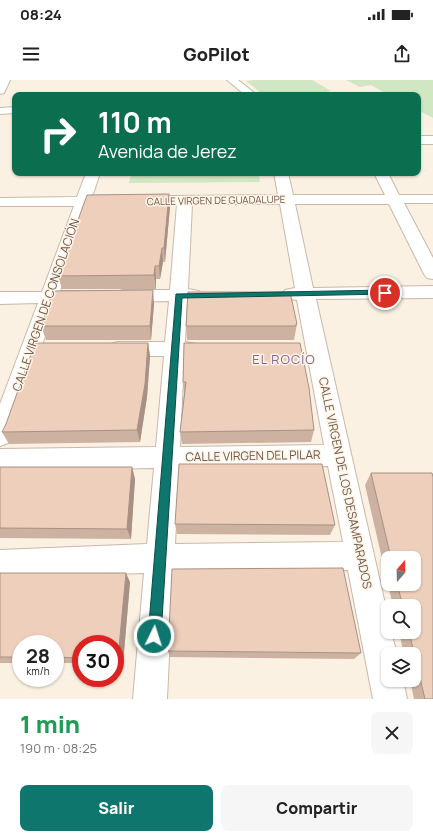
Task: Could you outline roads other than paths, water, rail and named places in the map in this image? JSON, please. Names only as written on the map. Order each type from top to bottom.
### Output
[{"type":"street","points":[[0,91],[5,80]]},
{"type":"street","points":[[232,80],[248,92]]},
{"type":"street","points":[[0,111],[12,110]]},
{"type":"street","points":[[421,140],[433,140]]},
{"type":"street","name":"CALLE VIRGEN DE CONSOLACIÓN","points":[[0,436],[39,348],[49,298],[92,176]]},
{"type":"street","name":"CALLE VIRGEN DE LOS DESAMPARADOS","points":[[282,176],[306,294],[309,348],[338,455],[390,699]]},
{"type":"street","points":[[383,176],[433,274]]},
{"type":"street","name":"CALLE VIRGEN DE GUADALUPE","points":[[154,200],[433,199]]},
{"type":"street","name":"CALLE VIRGEN DE GUADALUPE","points":[[0,202],[130,200]]},
{"type":"street","points":[[150,699],[185,200]]},
{"type":"street","points":[[274,294],[433,292]]},
{"type":"street","points":[[0,298],[210,295]]},
{"type":"street","points":[[103,349],[206,349]]},
{"type":"street","name":"CALLE VIRGEN DEL PILAR","points":[[0,460],[338,455]]},
{"type":"street","points":[[0,564],[160,558],[360,556]]},
{"type":"district","name":"EL ROCÍO","points":[[284,359]]}]
